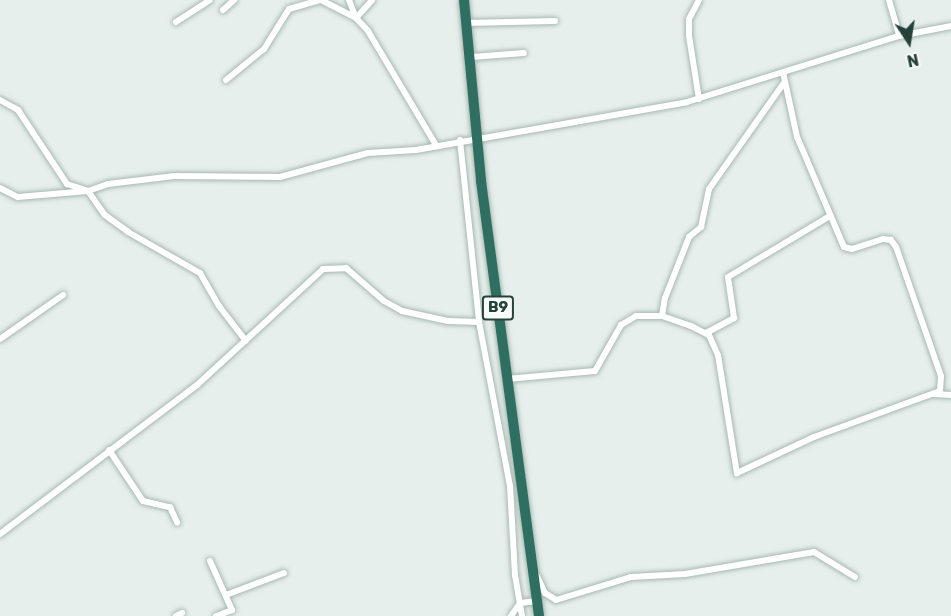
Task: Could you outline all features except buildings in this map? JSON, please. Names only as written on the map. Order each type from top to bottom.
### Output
[{"type":"highway","name":"B9","points":[[464,0],[507,379],[539,616]]},
{"type":"street","points":[[176,22],[210,0]]},
{"type":"street","points":[[223,10],[234,0]]},
{"type":"street","points":[[226,80],[264,50],[289,9],[321,0],[356,18],[368,31],[436,145]]},
{"type":"street","points":[[349,0],[356,18]]},
{"type":"street","points":[[356,18],[372,0]]},
{"type":"street","points":[[699,0],[689,19],[689,36],[699,99]]},
{"type":"street","points":[[889,0],[899,36]]},
{"type":"street","points":[[466,23],[555,21]]},
{"type":"street","points":[[0,198],[88,191],[108,184],[175,176],[280,177],[368,153],[436,145],[699,99],[899,36],[951,26]]},
{"type":"street","points":[[472,57],[524,53]]},
{"type":"street","points":[[507,379],[595,371],[621,325],[636,316],[662,316],[706,333],[713,340],[722,371],[726,418],[737,473],[819,435],[933,394],[942,387],[941,376],[896,247],[891,240],[883,239],[846,249],[797,137],[783,84],[783,72]]},
{"type":"street","points":[[662,316],[689,237],[701,227],[709,189],[783,84]]},
{"type":"street","points":[[0,100],[18,110],[62,178],[88,191],[105,215],[119,226],[200,273],[219,306],[246,340]]},
{"type":"street","points":[[460,140],[480,322],[510,486],[522,616]]},
{"type":"street","points":[[0,188],[11,196]]},
{"type":"street","points":[[706,333],[734,318],[728,278],[830,216]]},
{"type":"street","points":[[0,534],[197,385],[302,286],[332,265],[346,268],[384,301],[402,311],[448,321],[480,322]]},
{"type":"street","points":[[0,339],[63,295]]},
{"type":"street","points":[[933,394],[951,395]]},
{"type":"street","points":[[109,450],[143,501],[170,507],[177,522]]},
{"type":"street","points":[[533,568],[545,593],[556,600],[631,577],[685,574],[814,552],[855,577]]},
{"type":"street","points":[[210,561],[232,610],[216,616]]},
{"type":"street","points":[[226,595],[284,573]]},
{"type":"street","points":[[520,603],[537,602]]},
{"type":"street","points":[[511,616],[520,603]]}]
